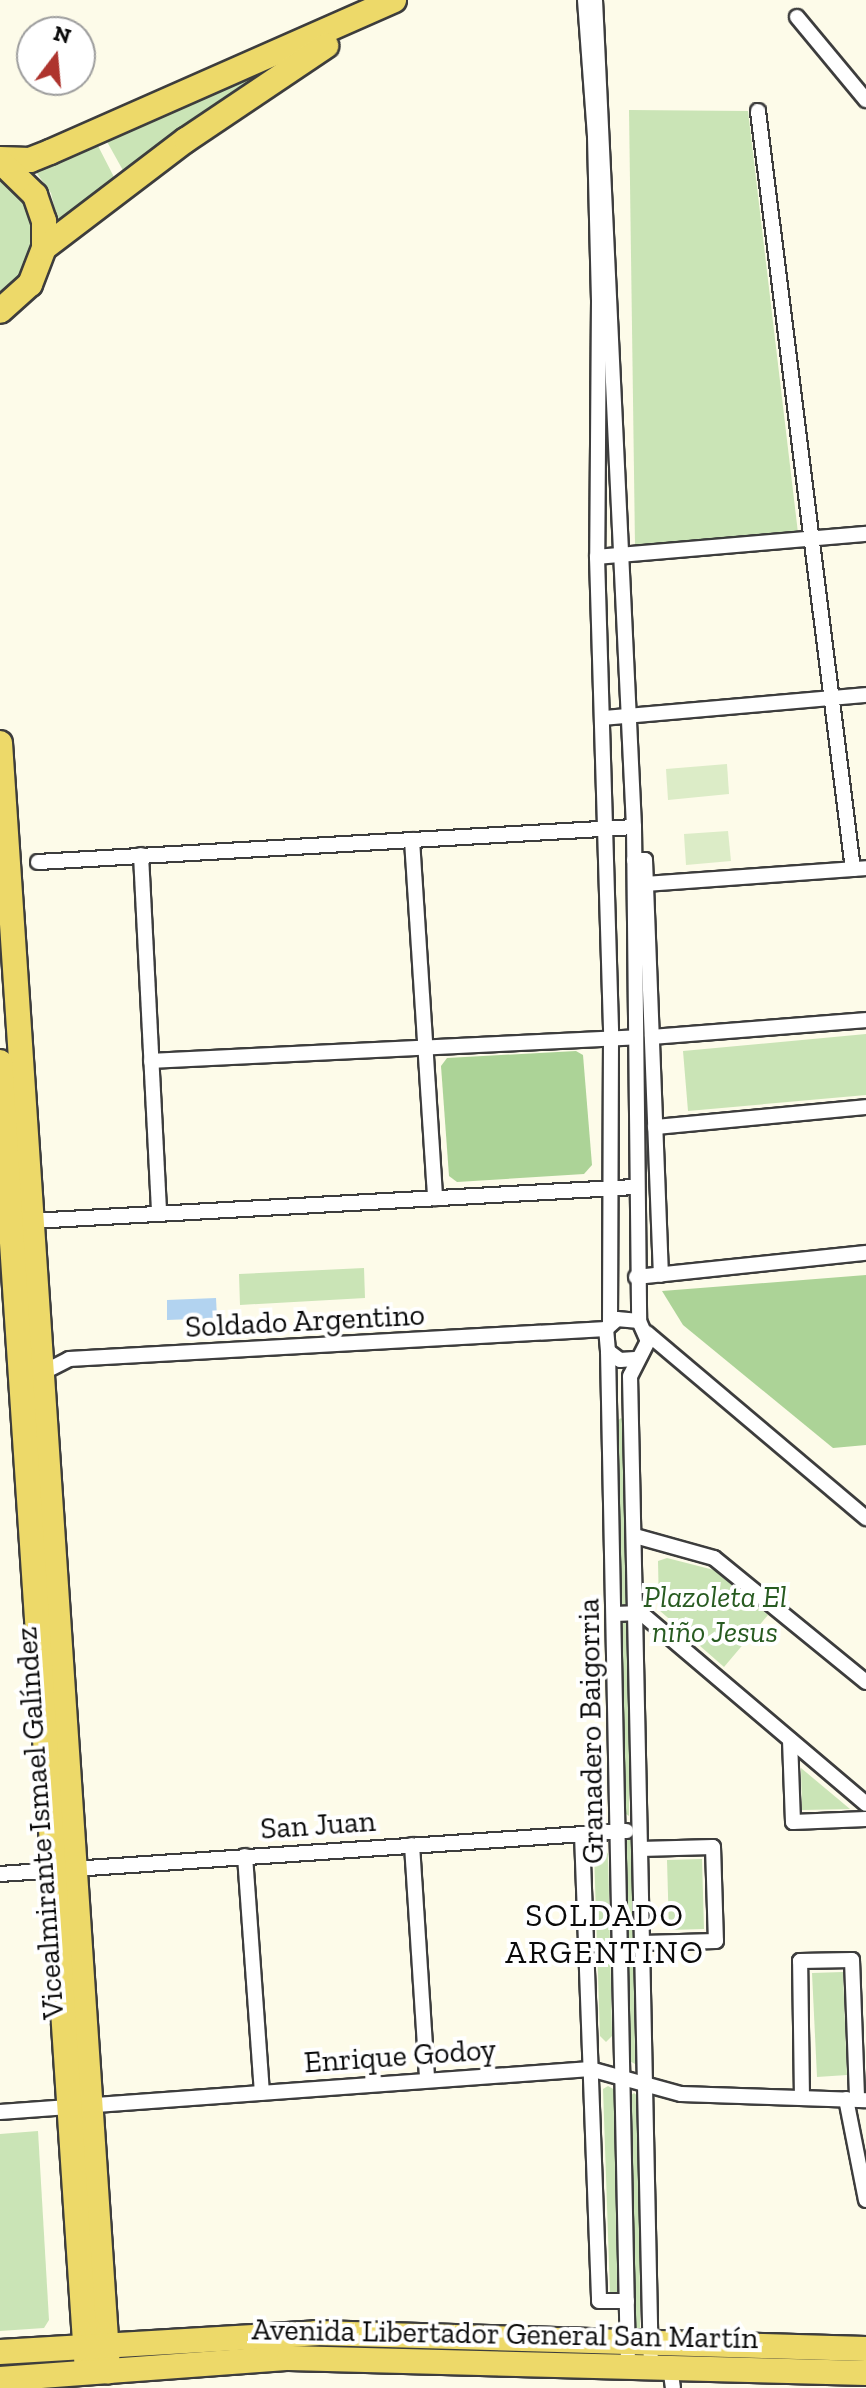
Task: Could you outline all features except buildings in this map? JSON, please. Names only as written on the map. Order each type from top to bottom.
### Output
[{"type":"main road","points":[[0,160],[30,160],[50,152],[391,2]]},
{"type":"main road","points":[[44,248],[186,140],[391,2]]},
{"type":"main road","points":[[0,160],[35,195],[44,221],[44,248],[30,284],[1,311]]},
{"type":"main road","name":"Vicealmirante Ismael Galíndez","points":[[0,743],[32,1221],[17,1284],[42,1372],[64,1869]]},
{"type":"main road","name":"Vicealmirante Ismael Galíndez","points":[[0,1062],[17,1284],[22,1397],[64,1869],[98,2372]]},
{"type":"main road","name":"Avenida Libertador General San Martín","points":[[0,2352],[316,2333],[866,2349]]},
{"type":"main road","name":"Avenida Libertador General San Martín","points":[[0,2379],[289,2358],[656,2372],[866,2373]]},
{"type":"street","name":"Granadero Baigorria","points":[[585,0],[596,166],[597,557],[611,1038],[608,1351],[627,2301],[639,2342],[656,2372]]},
{"type":"street","points":[[595,0],[634,827],[636,1277],[643,1327]]},
{"type":"street","points":[[797,17],[866,100]]},
{"type":"street","points":[[645,884],[859,869],[831,698],[758,111]]},
{"type":"street","points":[[597,557],[866,534]]},
{"type":"street","points":[[603,718],[866,695]]},
{"type":"street","points":[[38,862],[634,827]]},
{"type":"street","points":[[412,840],[435,1198]]},
{"type":"street","points":[[141,855],[159,1213]]},
{"type":"street","points":[[634,860],[645,860],[661,1275]]},
{"type":"street","points":[[652,1037],[866,1020]]},
{"type":"street","points":[[151,1061],[635,1037]]},
{"type":"street","points":[[611,1092],[654,1090]]},
{"type":"street","points":[[655,1127],[866,1107]]},
{"type":"street","points":[[32,1221],[635,1187]]},
{"type":"street","points":[[636,1277],[866,1253]]},
{"type":"street","points":[[608,1327],[624,1317],[643,1327],[866,1518]]},
{"type":"street","name":"Soldado Argentino","points":[[42,1372],[69,1359],[608,1327]]},
{"type":"street","name":"Granadero Baigorria","points":[[643,1327],[646,1348],[635,1359],[630,1376],[645,2084],[639,2342],[656,2372]]},
{"type":"street","points":[[608,1351],[620,1360],[635,1359]]},
{"type":"street","points":[[22,1397],[42,1372]]},
{"type":"street","points":[[635,1536],[723,1563],[866,1682]]},
{"type":"street","points":[[614,1614],[635,1613],[866,1804]]},
{"type":"street","points":[[790,1740],[793,1822],[866,1819]]},
{"type":"street","name":"San Juan","points":[[0,1874],[640,1830]]},
{"type":"street","name":"Granadero Baigorria","points":[[582,1834],[599,2301],[627,2301]]},
{"type":"street","points":[[412,1845],[427,2080]]},
{"type":"street","name":"Granadero Baigorria","points":[[640,1849],[713,1847],[716,1941],[642,1943]]},
{"type":"street","points":[[245,1856],[262,2092]]},
{"type":"street","points":[[802,2098],[800,1961],[852,1960],[856,2099],[866,2200]]},
{"type":"street","name":"Enrique Godoy","points":[[0,2112],[590,2069],[681,2094],[856,2099]]},
{"type":"green space","points":[[281,63],[125,174],[105,138]]},
{"type":"green space","points":[[629,110],[748,111],[798,533],[635,545]]},
{"type":"green space","points":[[96,142],[116,181],[58,223],[51,193],[33,168]]},
{"type":"green space","points":[[0,174],[28,204],[35,227],[34,252],[24,275],[0,298]]},
{"type":"green space","points":[[727,764],[729,794],[668,800],[666,769]]},
{"type":"green space","points":[[728,831],[731,861],[686,865],[684,834]]},
{"type":"green space","points":[[866,1034],[866,1095],[688,1111],[683,1051]]},
{"type":"green space","points":[[576,1051],[583,1055],[592,1165],[584,1174],[457,1182],[449,1176],[441,1066],[447,1058]]},
{"type":"green space","points":[[364,1268],[365,1298],[240,1305],[239,1274]]},
{"type":"green space","points":[[866,1275],[866,1445],[833,1448],[683,1325],[662,1291]]},
{"type":"green space","points":[[621,1418],[625,1421],[627,1609],[619,1606],[616,1422]]},
{"type":"green space","name":"Plazoleta El niño Jesus","points":[[667,1558],[714,1570],[768,1615],[724,1667],[659,1610],[658,1561]]},
{"type":"green space","points":[[622,1617],[629,1621],[629,1816],[623,1812]]},
{"type":"green space","points":[[801,1768],[850,1809],[802,1810]]},
{"type":"green space","points":[[629,1839],[634,1843],[635,2064],[628,2060],[624,1843]]},
{"type":"green space","points":[[603,1847],[608,1854],[612,2036],[606,2042],[600,2036],[594,1852]]},
{"type":"green space","points":[[702,1859],[704,1929],[669,1930],[667,1860]]},
{"type":"green space","points":[[843,1972],[847,2075],[817,2077],[812,1973]]},
{"type":"green space","points":[[608,2086],[615,2090],[619,2295],[610,2293],[603,2089]]},
{"type":"green space","points":[[634,2093],[639,2097],[640,2331],[633,2327],[629,2097]]},
{"type":"green space","points":[[38,2131],[49,2320],[44,2328],[0,2331],[0,2134]]},
{"type":"water","points":[[216,1298],[217,1318],[167,1320],[167,1300]]},
{"type":"district","name":"SOLDADO ARGENTINO","points":[[605,1934]]}]
